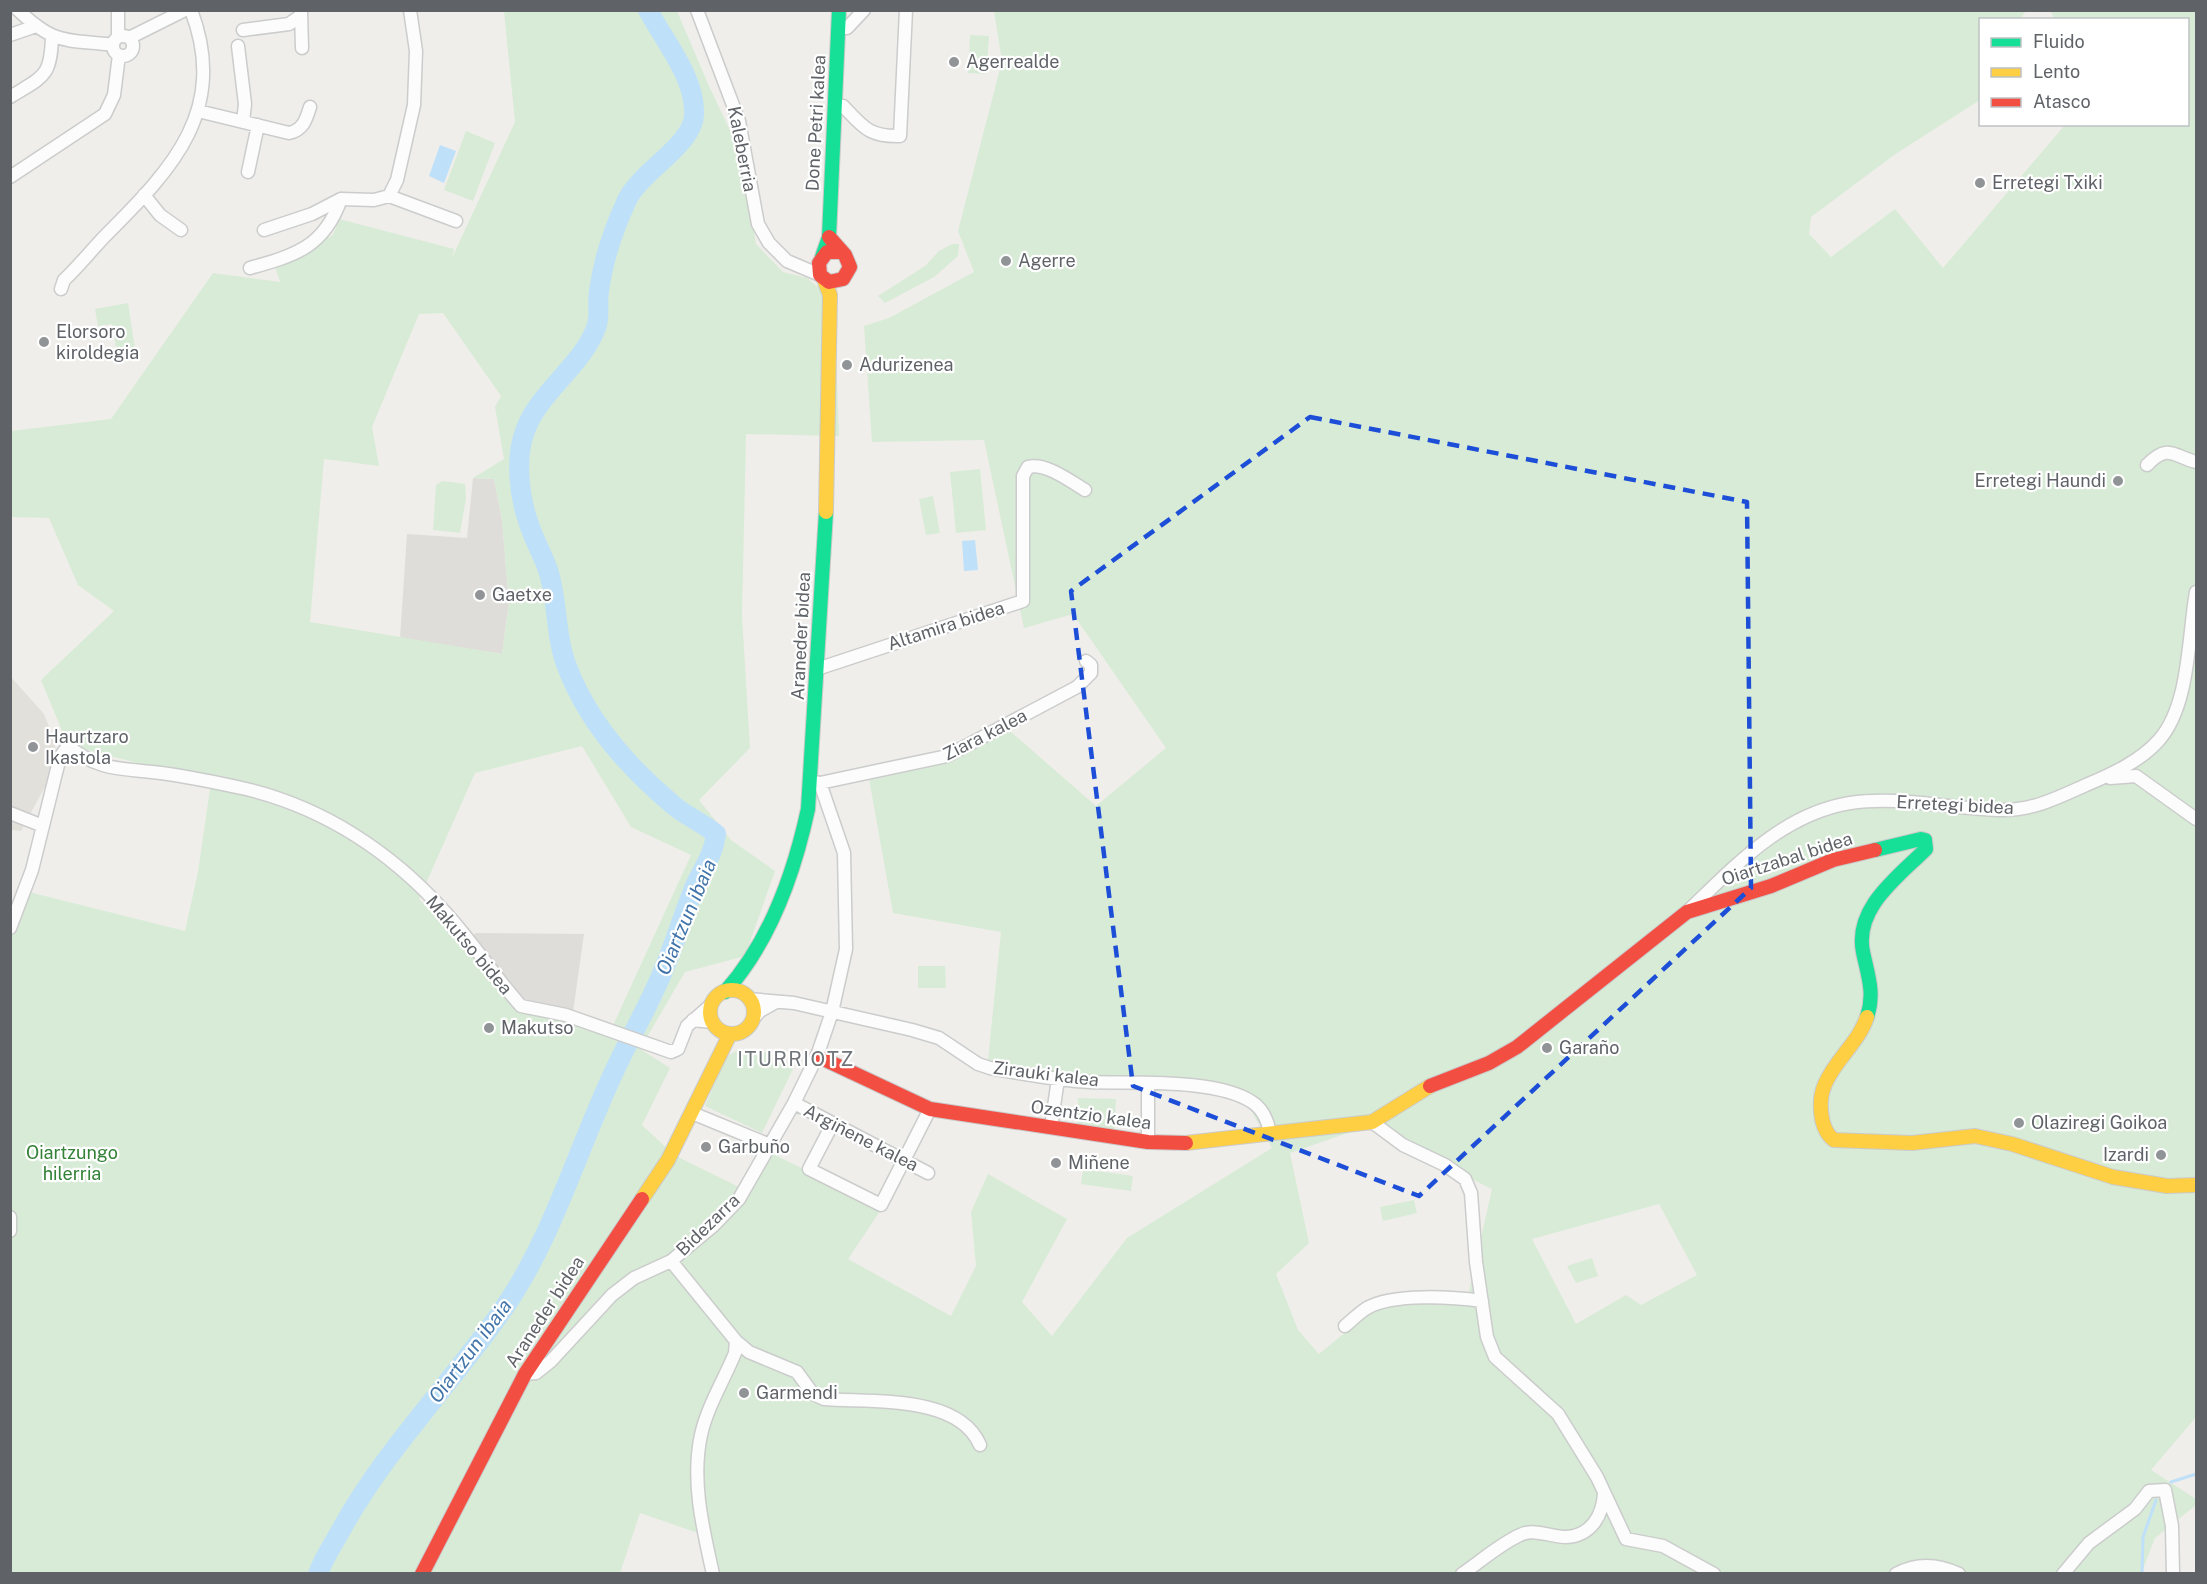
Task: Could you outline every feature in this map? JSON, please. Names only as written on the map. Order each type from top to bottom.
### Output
[{"type":"street","points":[[18,10],[52,36],[71,43],[120,44],[185,10]]},
{"type":"street","points":[[10,177],[88,128],[110,107],[114,95],[120,44],[118,10]]},
{"type":"street","points":[[61,289],[64,280],[144,195],[181,151],[198,111],[204,76],[191,10]]},
{"type":"street","points":[[389,196],[397,180],[414,105],[416,51],[410,10]]},
{"type":"street","name":"Kaleberria","points":[[697,10],[739,121],[758,224],[779,253],[792,263],[822,274]]},
{"type":"street","name":"Done Petri kalea","points":[[822,274],[829,237],[839,10]]},
{"type":"street","points":[[838,28],[847,28],[864,10]]},
{"type":"street","points":[[834,105],[843,106],[866,131],[885,137],[900,136],[906,10]]},
{"type":"street","points":[[243,30],[289,24],[300,14]]},
{"type":"street","points":[[300,14],[302,48]]},
{"type":"street","points":[[10,36],[36,26]]},
{"type":"street","points":[[10,97],[40,78],[50,67],[52,36]]},
{"type":"street","points":[[238,46],[245,104],[243,122]]},
{"type":"street","points":[[198,111],[289,133],[297,132],[305,122],[310,107]]},
{"type":"street","points":[[248,172],[258,126]]},
{"type":"street","points":[[144,195],[160,215],[181,230]]},
{"type":"street","points":[[264,230],[312,214],[341,199],[374,200],[389,196],[456,221]]},
{"type":"street","points":[[250,268],[277,260],[313,243],[333,220],[341,199]]},
{"type":"street","points":[[829,237],[839,252]]},
{"type":"street","points":[[827,252],[839,252],[845,255],[850,267],[846,278],[822,274],[827,252]]},
{"type":"street","name":"Araneder bidea","points":[[725,992],[748,967],[765,932],[802,837],[816,782],[817,669],[827,467],[822,274]]},
{"type":"street","points":[[2147,465],[2157,454],[2166,452],[2196,462]]},
{"type":"street","name":"Altamira bidea","points":[[817,669],[1023,602],[1023,476],[1028,467],[1034,465],[1085,490]]},
{"type":"street","name":"Erretegi bidea","points":[[1687,912],[1765,839],[1806,816],[1850,803],[1907,801],[2004,810],[2036,807],[2096,781],[2135,759],[2159,740],[2175,712],[2184,680],[2196,592]]},
{"type":"street","name":"Ziara kalea","points":[[816,782],[947,756],[1077,687],[1091,673],[1091,665],[1086,661]]},
{"type":"street","name":"Makutso bidea","points":[[43,826],[60,758],[68,746],[80,756],[108,767],[162,773],[271,796],[334,822],[372,844],[444,911],[521,1006],[566,1015],[671,1052],[678,1049],[687,1026],[693,1020]]},
{"type":"street","points":[[2096,781],[2128,774],[2136,776],[2196,819]]},
{"type":"street","name":"Bidezarra","points":[[525,1374],[536,1373],[551,1362],[612,1294],[634,1278],[671,1261],[713,1226],[739,1199],[794,1103],[817,1056],[832,1012],[846,949],[845,862],[835,820],[816,782]]},
{"type":"street","points":[[10,813],[43,826],[32,870],[10,928]]},
{"type":"street","name":"Oiartzabal bidea","points":[[1372,1122],[1423,1089],[1489,1063],[1517,1047],[1687,912],[1771,886],[1833,860],[1921,839],[1925,840],[1926,849],[1876,899],[1862,934],[1863,951],[1872,987],[1872,1002],[1865,1024],[1824,1084],[1821,1120],[1827,1135],[1834,1140],[1908,1143],[1963,1135],[1983,1137],[2050,1154],[2086,1171],[2117,1180],[2156,1185],[2196,1185]]},
{"type":"street","name":"Araneder bidea","points":[[748,967],[748,997]]},
{"type":"street","points":[[693,1020],[725,992],[738,991],[748,997],[753,1008],[753,1019]]},
{"type":"street","name":"Zirauki kalea","points":[[748,997],[832,1012],[939,1038],[978,1064],[990,1068],[1058,1078],[1201,1088],[1240,1096],[1254,1103],[1263,1113],[1270,1133]]},
{"type":"street","points":[[693,1020],[713,1024],[730,1034],[741,1032],[760,1011],[777,1001]]},
{"type":"street","points":[[712,1004],[713,1024]]},
{"type":"street","name":"Araneder bidea","points":[[708,1077],[713,1024]]},
{"type":"street","name":"Araneder bidea","points":[[422,1574],[525,1374],[663,1168],[730,1034]]},
{"type":"street","name":"Ozentzio kalea","points":[[817,1056],[930,1109],[1148,1142],[1190,1143],[1270,1133],[1320,1130],[1372,1122]]},
{"type":"street","points":[[1051,1127],[1058,1078]]},
{"type":"street","points":[[1148,1083],[1148,1142]]},
{"type":"street","name":"Argiñene kalea","points":[[794,1103],[928,1173]]},
{"type":"street","points":[[833,1123],[809,1169],[881,1205],[930,1109]]},
{"type":"street","points":[[692,1113],[770,1145]]},
{"type":"street","points":[[1372,1122],[1403,1145],[1445,1165],[1465,1179],[1471,1193],[1476,1262],[1487,1337],[1495,1357],[1558,1414],[1604,1492],[1626,1539],[1663,1546],[1714,1574]]},
{"type":"street","points":[[10,1217],[10,1231]]},
{"type":"street","points":[[671,1261],[736,1341],[749,1352],[797,1372],[813,1394],[824,1399],[906,1403],[954,1417],[969,1427],[980,1445]]},
{"type":"street","points":[[1345,1326],[1368,1307],[1409,1298],[1482,1301]]},
{"type":"street","points":[[713,1574],[701,1517],[698,1459],[704,1425],[732,1361],[736,1341]]},
{"type":"street","points":[[2063,1574],[2089,1542],[2135,1509],[2149,1491],[2165,1491],[2172,1526],[2173,1574]]},
{"type":"street","points":[[1462,1574],[1522,1533],[1567,1537],[1582,1533],[1599,1517],[1604,1505],[1604,1492]]},
{"type":"street","points":[[1896,1574],[1915,1565],[1934,1566],[1959,1574]]},
{"type":"highlighted area","points":[[1310,417],[1747,502],[1751,888],[1419,1196],[1133,1086],[1071,591]]},
{"type":"shaded area","points":[[473,478],[494,479],[502,520],[509,603],[502,654],[400,638],[407,534],[467,538]]},
{"type":"shaded area","name":"Haurtzaro Ikastola","points":[[10,676],[44,714],[54,739],[56,754],[55,768],[21,831],[11,830]]},
{"type":"shaded area","points":[[475,933],[584,934],[572,1019],[518,1007],[467,952]]},
{"type":"green space","name":"Oiartzungo hilerria","points":[[504,11],[677,11],[740,151],[756,244],[783,272],[807,278],[834,300],[839,436],[746,434],[742,616],[750,748],[699,800],[731,840],[775,871],[745,956],[685,972],[640,1049],[670,1068],[642,1125],[674,1155],[751,1193],[771,1153],[882,1208],[848,1259],[951,1316],[976,1266],[971,1212],[988,1174],[1067,1219],[1022,1302],[1052,1336],[1127,1238],[1272,1148],[1238,1087],[1113,1082],[988,1060],[1001,932],[893,913],[868,773],[1011,732],[1096,806],[1166,748],[1073,614],[1024,628],[984,440],[872,442],[864,326],[889,318],[974,272],[958,231],[1002,61],[994,11],[2026,11],[2021,18],[1979,18],[1979,101],[1894,155],[1811,217],[1809,234],[1831,257],[1895,209],[1943,268],[2064,126],[2189,126],[2189,18],[2054,18],[2051,11],[2196,11],[2196,1417],[2151,1470],[2196,1499],[2196,1505],[2155,1538],[2141,1574],[707,1574],[704,1535],[640,1513],[620,1573],[11,1573],[11,914],[21,890],[185,931],[198,872],[211,782],[68,745],[41,680],[114,611],[78,585],[49,518],[11,517],[11,431],[111,419],[213,273],[280,282],[275,266],[333,235],[339,219],[454,249],[452,258],[515,122]],"holes":[[[443,313],[501,396],[495,407],[504,459],[473,478],[494,479],[502,520],[509,603],[502,654],[310,622],[324,459],[379,466],[372,427],[419,314]],[[582,746],[631,827],[691,855],[610,1032],[519,1007],[419,899],[475,773]],[[1365,1127],[1492,1189],[1469,1292],[1387,1298],[1319,1354],[1298,1330],[1276,1274],[1309,1243],[1290,1153]],[[1659,1204],[1697,1275],[1641,1305],[1626,1295],[1576,1324],[1532,1239]]]},
{"type":"green space","points":[[970,35],[989,36],[986,74],[968,73]]},
{"type":"green space","points":[[466,131],[495,143],[473,201],[444,190]]},
{"type":"green space","points":[[952,244],[959,244],[958,256],[934,277],[885,303],[878,296],[925,266],[939,251]]},
{"type":"green space","points":[[128,303],[136,355],[118,359],[112,324],[98,326],[95,309]]},
{"type":"green space","points":[[980,469],[986,530],[956,533],[950,472]]},
{"type":"green space","points":[[443,481],[465,484],[466,498],[460,533],[433,530],[436,485]]},
{"type":"green space","points":[[933,496],[940,533],[926,535],[919,499]]},
{"type":"green space","points":[[918,966],[945,966],[946,988],[918,988]]},
{"type":"green space","points":[[739,1049],[776,1056],[793,1069],[762,1133],[705,1106],[726,1057]]},
{"type":"green space","points":[[1078,1098],[1116,1099],[1114,1133],[1077,1127]]},
{"type":"green space","points":[[1083,1169],[1133,1176],[1131,1191],[1081,1184]]},
{"type":"green space","points":[[1414,1200],[1417,1213],[1383,1221],[1380,1207]]},
{"type":"green space","points":[[1592,1258],[1598,1276],[1576,1283],[1567,1266]]},
{"type":"water","points":[[440,145],[456,151],[444,183],[429,176]]},
{"type":"water","points":[[975,540],[978,570],[964,571],[962,541]]},
{"type":"waterway","name":"Oiartzun ibaia","points":[[318,1574],[341,1530],[377,1472],[482,1338],[520,1284],[549,1226],[613,1074],[661,977],[694,888],[715,842],[716,834],[677,808],[624,758],[597,723],[574,684],[562,653],[551,581],[525,511],[519,476],[522,441],[532,417],[540,403],[582,353],[597,325],[598,295],[603,268],[613,233],[627,200],[643,179],[685,137],[691,126],[694,115],[690,87],[678,60],[648,10]]},
{"type":"waterway","points":[[2171,1482],[2196,1474]]},
{"type":"waterway","points":[[2142,1574],[2143,1537],[2156,1500]]},
{"type":"traffic: fast","points":[[822,257],[829,237],[839,10]]},
{"type":"traffic: fast","points":[[725,992],[755,951],[778,906],[795,858],[808,809],[826,512]]},
{"type":"traffic: fast","points":[[1867,1017],[1871,992],[1863,952],[1862,936],[1865,921],[1872,907],[1891,882],[1926,849],[1925,840],[1921,839],[1875,850]]},
{"type":"traffic: slow","points":[[824,279],[830,295],[826,512]]},
{"type":"traffic: slow","points":[[732,990],[747,997],[754,1012],[747,1027],[732,1034],[717,1027],[710,1012],[717,997],[732,990]]},
{"type":"traffic: slow","points":[[1867,1017],[1858,1035],[1829,1075],[1821,1098],[1821,1114],[1825,1129],[1834,1140],[1912,1143],[1975,1136],[2012,1144],[2113,1177],[2167,1186],[2196,1185]]},
{"type":"traffic: slow","points":[[642,1199],[668,1160],[730,1034]]},
{"type":"traffic: slow","points":[[1186,1143],[1372,1122],[1430,1086]]},
{"type":"traffic: jam","points":[[829,237],[845,255],[850,267],[843,279],[829,282],[820,275],[819,263],[827,252],[839,252]]},
{"type":"traffic: jam","points":[[1430,1086],[1489,1063],[1517,1047],[1687,912],[1771,886],[1833,860],[1875,850]]},
{"type":"traffic: jam","points":[[817,1056],[930,1109],[1148,1142],[1186,1143]]},
{"type":"traffic: jam","points":[[422,1574],[525,1374],[642,1199]]},
{"type":"place","name":"Agerrealde","points":[[954,62]]},
{"type":"place","name":"Erretegi Txiki","points":[[1980,183]]},
{"type":"place","name":"Agerre","points":[[1006,261]]},
{"type":"place","name":"Elorsoro kiroldegia","points":[[44,342]]},
{"type":"place","name":"Adurizenea","points":[[847,365]]},
{"type":"place","name":"Erretegi Haundi","points":[[2118,481]]},
{"type":"place","name":"Gaetxe","points":[[480,595]]},
{"type":"place","name":"Haurtzaro Ikastola","points":[[33,747]]},
{"type":"place","name":"Makutso","points":[[489,1028]]},
{"type":"place","name":"Garaño","points":[[1547,1048]]},
{"type":"place","name":"Olaziregi Goikoa","points":[[2019,1123]]},
{"type":"place","name":"Garbuño","points":[[706,1147]]},
{"type":"place","name":"Izardi","points":[[2161,1155]]},
{"type":"place","name":"Miñene","points":[[1056,1163]]},
{"type":"place","name":"Garmendi","points":[[744,1393]]},
{"type":"district","name":"ITURRIOTZ","points":[[796,1059]]}]
